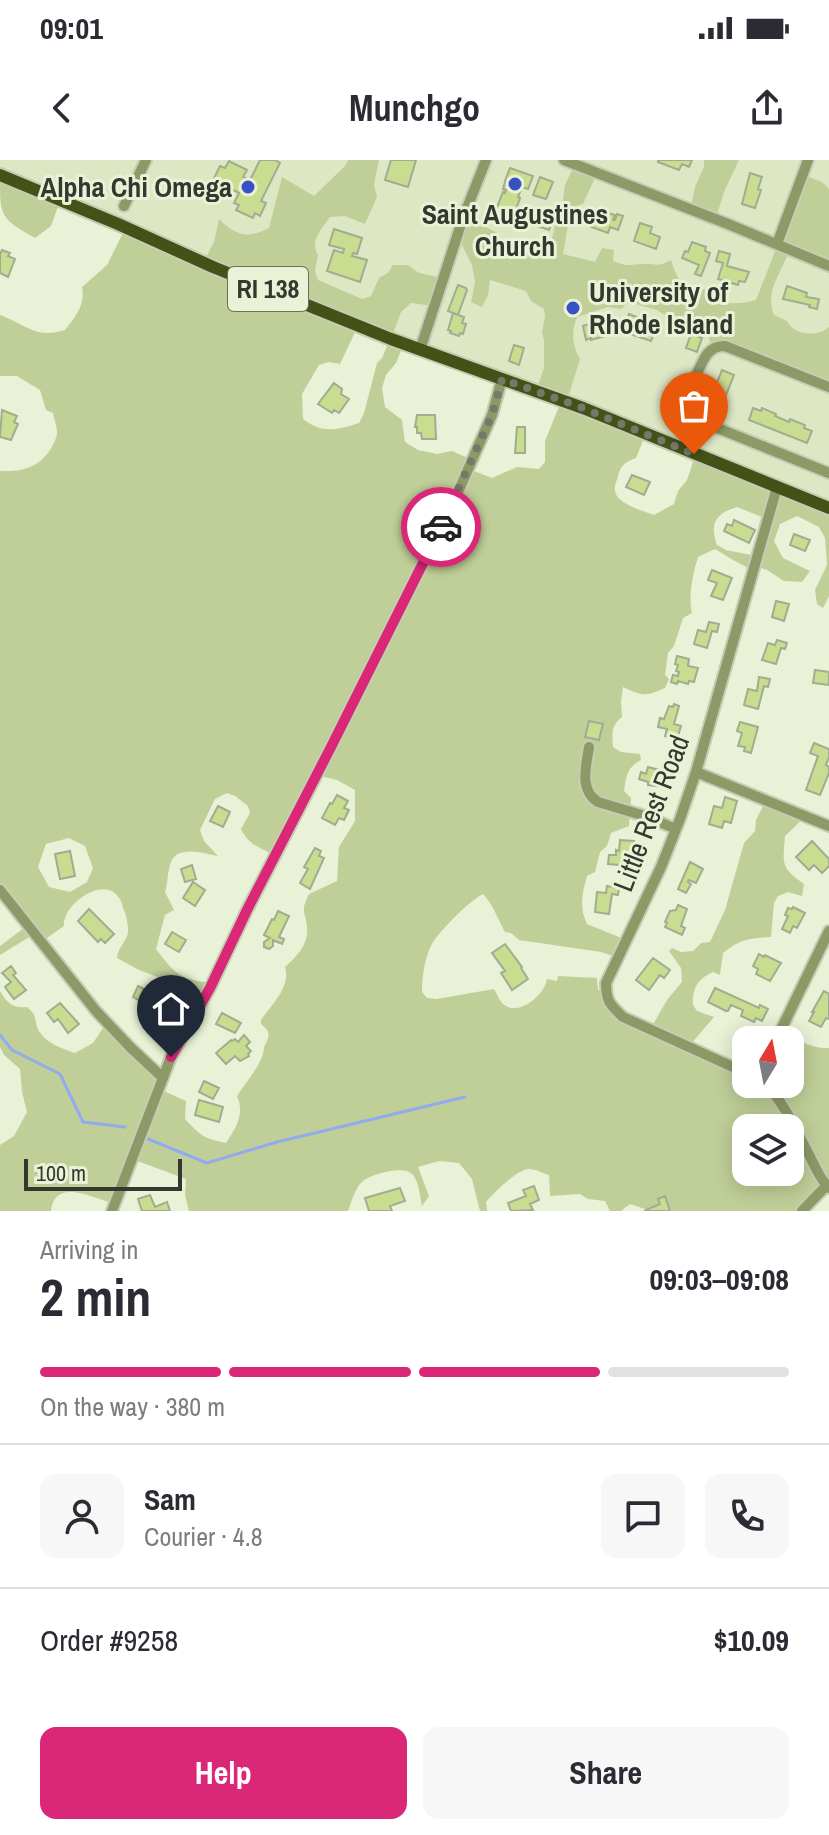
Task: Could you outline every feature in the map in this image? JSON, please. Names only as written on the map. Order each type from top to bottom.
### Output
[{"type":"main road","name":"RI 138","points":[[0,175],[213,267],[420,350],[583,408],[829,508]]},
{"type":"street","points":[[124,206],[146,160]]},
{"type":"street","points":[[420,350],[463,218],[486,160]]},
{"type":"street","points":[[564,160],[829,266]]},
{"type":"street","points":[[777,244],[808,160]]},
{"type":"street","points":[[829,387],[725,346],[717,346],[706,355],[687,408],[700,421],[829,473]]},
{"type":"street","points":[[112,1211],[171,1057],[210,988],[455,499],[492,415],[502,379]]},
{"type":"street","name":"Little Rest Road","points":[[732,1066],[623,1017],[611,1006],[606,995],[606,983],[661,867],[696,772],[777,487]]},
{"type":"street","points":[[589,747],[585,779],[586,790],[592,798],[676,829]]},
{"type":"street","points":[[696,772],[829,826]]},
{"type":"street","points":[[0,890],[96,1011],[163,1078]]},
{"type":"street","points":[[783,1026],[829,931]]},
{"type":"street","points":[[776,1098],[821,1180],[828,1187],[802,1211]]},
{"type":"shaded area","name":"University of Rhode Island","points":[[0,160],[829,160],[829,508],[0,175]]},
{"type":"shaded area","points":[[348,160],[379,160],[374,185],[377,197],[365,224],[345,216],[330,217],[318,235],[315,271],[318,280],[362,299],[371,296],[379,278],[388,273],[393,265],[408,265],[419,273],[443,278],[434,306],[411,303],[401,312],[391,339],[403,346],[382,388],[385,407],[402,420],[405,442],[418,450],[437,454],[452,451],[470,459],[469,469],[492,478],[517,467],[539,469],[545,462],[545,441],[560,404],[535,393],[544,368],[544,309],[531,301],[526,291],[490,280],[482,307],[471,302],[475,282],[472,265],[458,237],[463,218],[499,234],[500,246],[507,252],[526,253],[537,242],[550,245],[565,185],[573,168],[588,173],[594,180],[583,204],[571,208],[563,254],[595,262],[602,248],[614,250],[613,261],[627,265],[658,265],[671,260],[676,274],[687,287],[708,289],[716,299],[729,303],[743,303],[756,300],[803,175],[822,182],[829,189],[829,269],[788,254],[774,284],[771,299],[774,315],[787,321],[795,330],[813,333],[829,327],[829,386],[726,348],[713,351],[705,325],[684,316],[668,317],[657,310],[632,303],[621,309],[608,307],[577,317],[573,338],[580,359],[566,404],[645,436],[636,458],[621,469],[615,486],[616,495],[637,509],[654,515],[674,504],[695,456],[829,512],[829,596],[823,608],[817,604],[815,590],[827,565],[825,538],[819,527],[797,516],[780,524],[774,541],[783,558],[810,571],[802,582],[784,581],[754,566],[752,570],[715,549],[698,557],[691,592],[692,613],[683,618],[674,646],[668,653],[665,675],[669,679],[665,688],[644,694],[623,687],[622,717],[613,730],[613,747],[621,752],[640,754],[641,760],[630,769],[624,791],[631,798],[629,826],[611,833],[607,846],[600,852],[595,872],[587,876],[582,906],[587,924],[624,939],[616,957],[519,940],[505,932],[483,894],[456,916],[433,942],[426,960],[422,986],[427,998],[437,999],[494,989],[502,1003],[518,1008],[531,1002],[542,991],[547,979],[557,981],[558,976],[597,978],[598,990],[605,992],[622,1015],[651,1028],[682,982],[681,968],[669,951],[672,948],[681,952],[693,951],[701,943],[710,942],[725,910],[744,843],[755,831],[756,820],[766,800],[806,816],[785,836],[784,853],[787,869],[804,884],[802,896],[788,892],[778,896],[774,903],[771,937],[735,945],[723,953],[720,975],[713,972],[699,981],[693,994],[693,1005],[697,1011],[714,1017],[690,1045],[732,1065],[732,1098],[804,1098],[804,1042],[829,1048],[829,1187],[801,1211],[651,1211],[630,1204],[621,1211],[610,1211],[605,1201],[588,1199],[580,1194],[550,1196],[549,1175],[529,1169],[506,1182],[486,1202],[487,1211],[480,1211],[472,1179],[459,1163],[439,1161],[418,1167],[429,1196],[422,1206],[413,1175],[395,1170],[361,1183],[348,1211],[189,1211],[185,1195],[186,1179],[132,1159],[112,1203],[66,1192],[54,1201],[51,1211],[0,1211],[0,1145],[14,1136],[27,1112],[20,1069],[4,1055],[0,1047],[0,991],[10,1004],[31,1010],[39,1031],[46,1039],[75,1053],[93,1043],[107,1022],[160,1074],[159,1089],[186,1101],[185,1119],[190,1125],[203,1136],[226,1143],[240,1115],[237,1096],[258,1065],[268,1037],[261,1020],[283,988],[285,967],[298,954],[306,939],[306,900],[309,894],[337,881],[339,847],[355,821],[355,790],[337,780],[317,775],[273,854],[251,842],[241,829],[250,813],[248,806],[227,793],[215,799],[200,830],[204,841],[218,856],[183,852],[173,858],[165,892],[174,910],[165,915],[156,949],[179,974],[212,983],[199,1003],[171,982],[117,958],[128,929],[120,899],[113,891],[104,889],[86,895],[70,909],[64,926],[44,940],[34,934],[0,955],[0,946],[28,925],[0,889],[0,471],[22,470],[40,461],[51,448],[57,432],[53,413],[46,410],[40,390],[17,376],[0,376],[0,315],[38,332],[65,330],[81,305],[82,287],[107,265],[124,231],[202,265],[214,242],[219,219],[242,234],[269,228],[282,177],[314,196]],"holes":[[[357,328],[389,341],[377,363],[364,413],[359,423],[337,429],[323,429],[310,424],[303,419],[302,394],[319,365],[329,362],[340,364]],[[737,507],[767,519],[756,556],[717,545],[716,520]],[[69,838],[85,846],[93,868],[87,882],[70,892],[49,887],[38,867],[46,844]]]},
{"type":"shaded area","points":[[704,160],[739,160],[715,221],[690,211]]},
{"type":"shaded area","points":[[0,176],[59,204],[51,226],[35,238],[15,226],[4,215]]},
{"type":"building","name":"Alpha Chi Omega","points":[[260,160],[280,163],[261,201],[266,203],[260,216],[255,213],[253,218],[236,210],[239,205],[234,203],[239,193],[213,180],[220,166],[225,168],[229,161],[247,170],[243,177],[250,180]]},
{"type":"building","points":[[391,160],[416,160],[408,187],[385,180]]},
{"type":"building","points":[[658,160],[692,160],[689,167],[682,164],[679,170]]},
{"type":"building","points":[[510,168],[533,176],[528,189],[522,187],[512,221],[494,215],[506,190],[503,189],[505,182],[509,182],[505,181]]},
{"type":"building","points":[[750,173],[762,177],[755,208],[742,204]]},
{"type":"building","points":[[540,177],[553,182],[546,199],[533,195]]},
{"type":"building","points":[[597,209],[615,215],[613,220],[617,214],[623,216],[618,230],[610,227],[608,233],[591,227]]},
{"type":"building","points":[[550,212],[555,214],[549,230],[537,226],[541,215],[549,215]]},
{"type":"building","points":[[640,223],[652,227],[650,233],[660,237],[656,249],[634,241]]},
{"type":"building","points":[[334,229],[362,238],[357,254],[353,253],[352,256],[367,260],[360,282],[327,271],[334,250],[343,253],[344,249],[329,245]]},
{"type":"building","points":[[692,242],[706,247],[705,251],[710,253],[701,276],[695,274],[699,265],[682,258]]},
{"type":"building","points":[[2,250],[15,259],[8,277],[0,273]]},
{"type":"building","points":[[719,251],[730,254],[727,266],[749,272],[745,282],[739,281],[738,285],[718,279],[723,263],[716,261]]},
{"type":"building","points":[[458,285],[467,290],[458,315],[448,311]]},
{"type":"building","points":[[787,286],[807,293],[806,297],[819,299],[817,309],[783,299]]},
{"type":"building","points":[[453,313],[464,317],[462,323],[466,324],[463,334],[459,336],[448,330]]},
{"type":"building","points":[[629,314],[657,325],[651,341],[623,330]]},
{"type":"building","points":[[608,318],[612,333],[586,340],[583,326]]},
{"type":"building","points":[[691,334],[702,338],[697,352],[686,348]]},
{"type":"building","points":[[514,345],[524,348],[519,365],[509,361]]},
{"type":"building","points":[[722,370],[734,375],[720,410],[708,405]]},
{"type":"building","points":[[334,383],[342,389],[341,394],[349,399],[339,413],[334,410],[332,413],[318,404]]},
{"type":"building","points":[[753,408],[761,411],[762,408],[789,422],[790,419],[805,425],[804,428],[812,431],[807,443],[749,420]]},
{"type":"building","points":[[2,410],[17,416],[14,422],[18,424],[11,440],[0,437]]},
{"type":"building","points":[[417,415],[435,415],[436,439],[422,439],[421,433],[417,433]]},
{"type":"building","points":[[517,427],[525,427],[525,453],[515,453]]},
{"type":"building","points":[[632,475],[650,482],[644,495],[626,487]]},
{"type":"building","points":[[734,520],[755,530],[749,543],[724,531],[727,524],[732,526]]},
{"type":"building","points":[[794,534],[810,540],[805,551],[790,545]]},
{"type":"building","points":[[712,570],[732,578],[723,600],[711,596],[717,583],[708,580]]},
{"type":"building","points":[[776,601],[789,604],[784,621],[772,617]]},
{"type":"building","points":[[709,622],[719,624],[717,632],[712,631],[707,648],[694,644],[698,630],[706,632]]},
{"type":"building","points":[[777,640],[787,643],[785,649],[781,648],[776,664],[762,660],[768,643],[775,645]]},
{"type":"building","points":[[677,656],[689,659],[688,666],[698,668],[694,682],[671,682],[673,675],[678,676],[679,672],[675,664]]},
{"type":"building","points":[[815,670],[829,672],[829,685],[813,683]]},
{"type":"building","points":[[759,677],[770,679],[768,687],[764,686],[758,709],[744,705],[748,689],[757,691]]},
{"type":"building","points":[[674,704],[679,706],[674,724],[681,726],[677,740],[665,736],[667,729],[658,727],[660,718],[664,719],[669,706],[673,707]]},
{"type":"building","points":[[589,721],[603,724],[599,740],[585,737]]},
{"type":"building","points":[[740,722],[758,727],[751,753],[744,751],[745,747],[738,746],[742,733],[737,731]]},
{"type":"building","points":[[814,743],[829,749],[826,765],[829,773],[820,795],[806,790],[818,756],[810,753]]},
{"type":"building","points":[[648,767],[667,772],[663,787],[648,785],[648,782],[639,779],[641,772],[646,774]]},
{"type":"building","points":[[337,795],[348,801],[344,808],[349,810],[344,820],[339,818],[335,825],[322,818]]},
{"type":"building","points":[[725,797],[737,801],[731,823],[724,821],[722,828],[709,824],[714,806],[722,808]]},
{"type":"building","points":[[218,806],[230,812],[223,827],[210,821]]},
{"type":"building","points":[[620,840],[634,841],[632,866],[608,864],[609,855],[616,855],[616,850],[619,851]]},
{"type":"building","points":[[812,841],[829,859],[829,866],[822,873],[814,865],[809,870],[796,857]]},
{"type":"building","points":[[315,848],[321,851],[319,856],[324,858],[310,889],[300,883],[308,869],[304,867]]},
{"type":"building","points":[[70,851],[75,876],[60,879],[55,854]]},
{"type":"building","points":[[690,862],[703,869],[696,883],[689,880],[691,884],[686,893],[678,889]]},
{"type":"building","points":[[192,865],[196,879],[185,882],[181,869]]},
{"type":"building","points":[[193,882],[205,890],[195,906],[183,898]]},
{"type":"building","points":[[607,886],[619,888],[618,895],[612,894],[609,914],[595,912],[597,892],[606,893]]},
{"type":"building","points":[[678,905],[687,909],[681,926],[685,928],[682,935],[665,927],[670,911],[676,910]]},
{"type":"building","points":[[788,908],[805,913],[797,928],[793,926],[790,933],[782,929]]},
{"type":"building","points":[[89,909],[114,934],[105,943],[101,939],[98,942],[78,921]]},
{"type":"building","points":[[278,911],[289,916],[279,937],[284,939],[282,944],[273,940],[273,946],[269,949],[264,947],[264,942],[270,938],[264,935]]},
{"type":"building","points":[[172,932],[186,940],[179,952],[165,944]]},
{"type":"building","points":[[505,944],[528,979],[512,990],[501,973],[505,971],[492,953]]},
{"type":"building","points":[[759,954],[781,963],[770,981],[756,974],[758,969],[753,966]]},
{"type":"building","points":[[653,958],[670,970],[664,978],[660,975],[649,990],[636,980]]},
{"type":"building","points":[[11,966],[16,973],[13,975],[26,990],[14,999],[5,987],[11,982],[2,973]]},
{"type":"building","points":[[138,986],[165,996],[156,1014],[140,1006],[142,1002],[133,997]]},
{"type":"building","points":[[715,988],[768,1009],[762,1021],[756,1018],[754,1022],[741,1016],[743,1010],[731,1005],[726,1011],[708,1002]]},
{"type":"building","points":[[824,991],[829,994],[829,1019],[826,1018],[821,1027],[809,1021]]},
{"type":"building","points":[[60,1003],[79,1024],[68,1033],[58,1019],[54,1022],[47,1013]]},
{"type":"building","points":[[222,1013],[241,1023],[235,1033],[216,1024]]},
{"type":"building","points":[[244,1035],[250,1042],[246,1046],[251,1051],[249,1056],[240,1061],[235,1056],[226,1064],[216,1053],[231,1040],[238,1042]]},
{"type":"building","points":[[204,1081],[219,1088],[213,1099],[199,1092]]},
{"type":"building","points":[[199,1100],[223,1107],[219,1122],[195,1115]]},
{"type":"building","points":[[534,1186],[539,1200],[530,1204],[533,1210],[511,1211],[508,1203],[526,1196],[523,1190]]},
{"type":"building","points":[[400,1188],[405,1201],[390,1206],[392,1211],[369,1211],[365,1198]]},
{"type":"building","points":[[150,1195],[155,1207],[167,1202],[170,1211],[142,1211],[138,1199]]},
{"type":"building","points":[[665,1196],[670,1211],[644,1211],[660,1204],[658,1199]]},
{"type":"waterway","points":[[0,1035],[12,1050],[60,1074],[83,1122],[125,1127]]},
{"type":"waterway","points":[[148,1139],[207,1163],[277,1142],[465,1097]]},
{"type":"way so far","points":[[441,527],[492,415],[502,379],[583,408],[694,454]]},
{"type":"place","name":"Saint Augustines Church","points":[[515,184]]},
{"type":"place","name":"Alpha Chi Omega","points":[[248,187]]},
{"type":"place","name":"University of Rhode Island","points":[[573,308]]},
{"type":"route","points":[[171,1057],[210,988],[441,527]]}]
